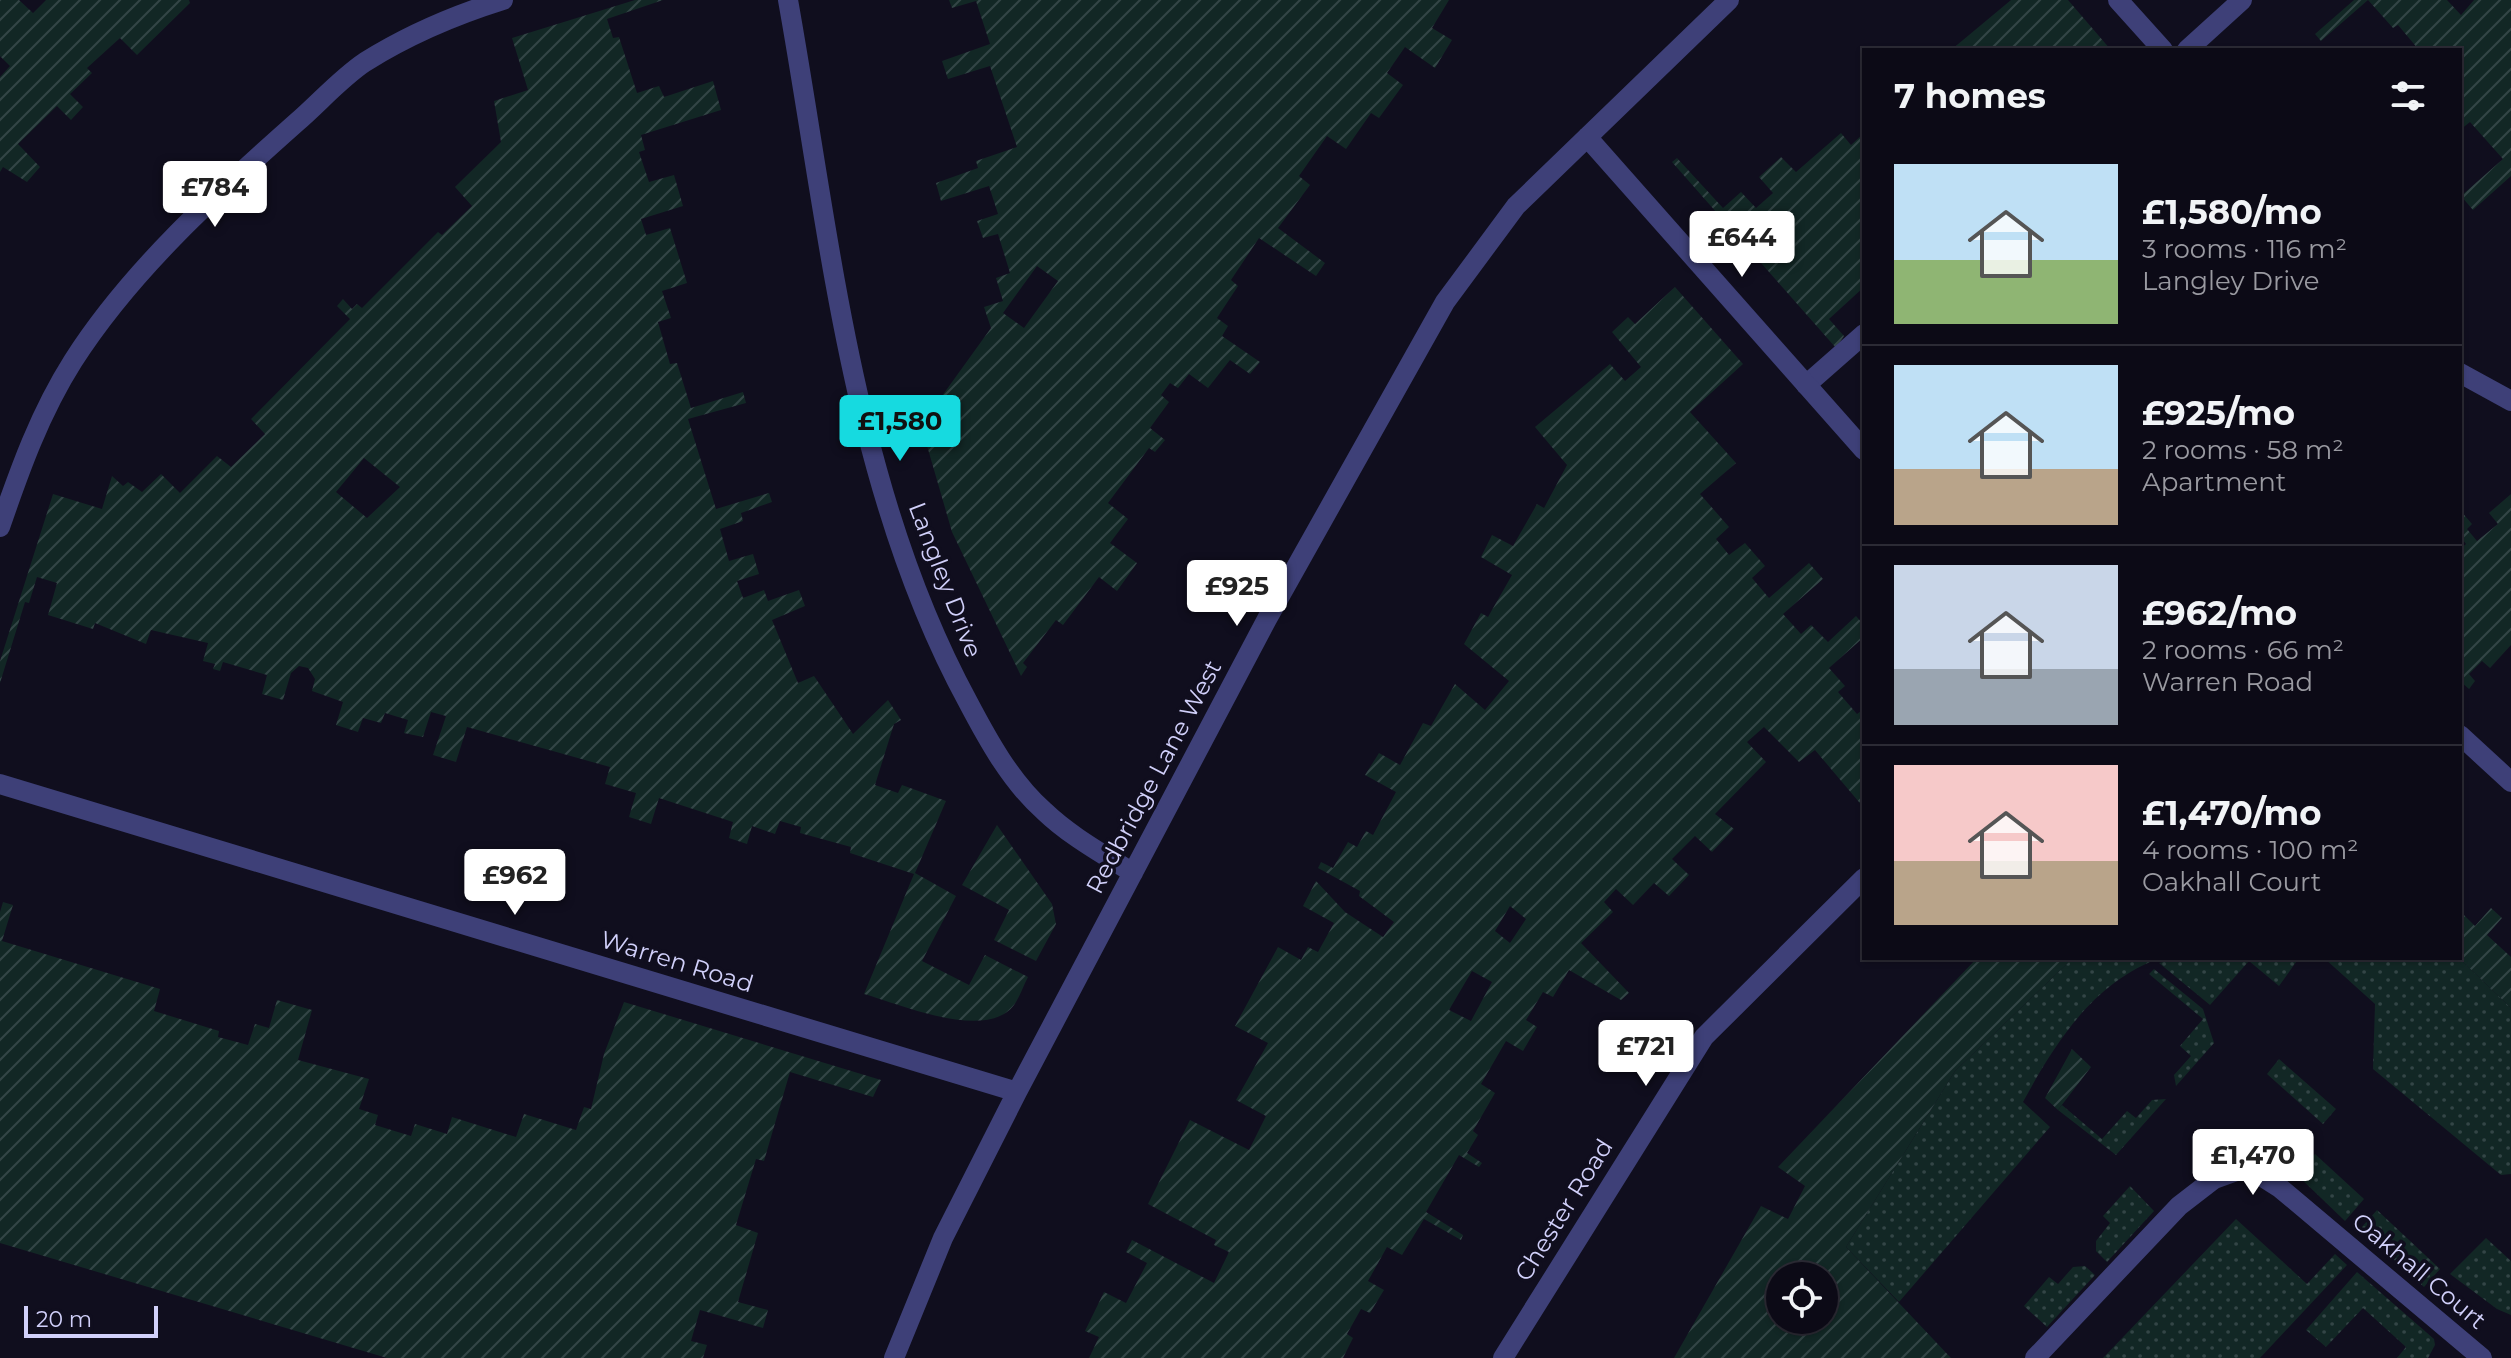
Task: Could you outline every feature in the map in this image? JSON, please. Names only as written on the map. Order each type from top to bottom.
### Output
[{"type":"street","points":[[0,527],[28,448],[51,400],[75,359],[135,280],[236,176],[362,65],[406,38],[503,0]]},
{"type":"street","name":"Langley Drive","points":[[788,0],[830,267],[896,529],[923,609],[949,668],[1008,769],[1042,810],[1085,843],[1133,873]]},
{"type":"street","name":"Redbridge Lane West","points":[[894,1358],[943,1238],[1017,1092],[1267,619],[1445,302],[1516,206],[1729,0]]},
{"type":"street","points":[[2118,0],[2161,48]]},
{"type":"street","points":[[2189,48],[2242,0]]},
{"type":"street","points":[[1587,137],[1862,448]]},
{"type":"street","points":[[1806,385],[1862,336]]},
{"type":"street","points":[[2462,374],[2511,401]]},
{"type":"street","points":[[2462,737],[2511,782]]},
{"type":"street","name":"Warren Road","points":[[0,784],[1017,1092]]},
{"type":"street","name":"Chester Road","points":[[1503,1358],[1704,1037],[1862,880]]},
{"type":"street","name":"Oakhall Court","points":[[2035,1358],[2179,1206],[2214,1179],[2247,1167],[2280,1188],[2482,1358]]},
{"type":"green space","points":[[0,0],[19,0],[33,13],[46,0],[189,0],[190,3],[137,55],[120,38],[87,68],[92,73],[70,94],[83,107],[71,120],[57,106],[18,144],[40,167],[27,182],[3,167],[0,172],[0,77],[10,66],[0,56]]},
{"type":"green space","points":[[635,0],[663,0],[607,19],[613,38],[619,37],[637,93],[659,86],[664,97],[713,81],[721,110],[641,135],[645,150],[639,152],[649,182],[674,175],[683,206],[641,219],[646,235],[670,228],[687,283],[662,291],[671,318],[658,322],[670,364],[677,363],[691,408],[743,392],[746,403],[688,419],[716,509],[769,493],[772,502],[741,513],[743,521],[720,529],[729,561],[753,554],[759,574],[737,581],[743,598],[764,590],[768,601],[799,590],[805,606],[772,620],[798,683],[814,676],[853,734],[888,700],[901,720],[894,724],[875,785],[898,793],[902,785],[946,801],[915,873],[956,896],[922,961],[969,985],[985,955],[1028,977],[1014,1005],[1001,1016],[984,1020],[942,1017],[864,994],[914,874],[850,853],[851,847],[800,833],[801,827],[780,821],[775,834],[752,826],[747,844],[729,838],[733,822],[659,798],[651,824],[629,817],[636,793],[605,784],[610,767],[467,727],[456,762],[433,755],[446,716],[431,712],[423,737],[404,733],[408,720],[385,713],[381,723],[363,718],[358,732],[336,725],[343,702],[312,691],[315,679],[308,668],[299,666],[291,673],[283,700],[262,694],[267,675],[223,662],[220,671],[213,669],[215,664],[203,661],[208,643],[151,630],[146,644],[95,623],[93,629],[48,615],[57,583],[37,577],[29,603],[25,602],[0,683],[0,661],[53,494],[102,509],[112,476],[123,486],[128,482],[142,492],[161,474],[180,493],[217,456],[231,467],[265,434],[251,419],[350,319],[337,306],[343,299],[352,309],[357,304],[362,308],[438,232],[442,235],[472,206],[455,187],[501,142],[494,101],[528,90],[512,38]],"holes":[[[364,458],[400,487],[367,518],[336,492]]]},
{"type":"green space","points":[[949,0],[1449,0],[1432,28],[1452,40],[1435,68],[1405,47],[1387,73],[1403,85],[1379,118],[1371,113],[1346,149],[1327,136],[1299,176],[1310,185],[1278,228],[1325,263],[1316,276],[1259,238],[1231,280],[1238,286],[1217,318],[1228,326],[1222,336],[1260,362],[1250,374],[1230,360],[1208,388],[1189,374],[1178,388],[1170,383],[1161,395],[1169,402],[1150,428],[1165,440],[1155,452],[1149,448],[1108,503],[1128,519],[1110,543],[1137,563],[1117,591],[1099,577],[1063,625],[1056,620],[1023,663],[1027,667],[1021,676],[952,532],[921,425],[991,328],[984,307],[1003,301],[996,278],[1010,273],[998,234],[983,238],[977,221],[998,214],[989,186],[941,201],[936,183],[978,168],[976,161],[1017,147],[990,66],[948,79],[942,61],[990,44],[976,1],[952,8]],"holes":[[[1037,266],[1058,281],[1024,328],[1003,313]]]},
{"type":"green space","points":[[2011,0],[2068,0],[2109,48],[1953,48]]},
{"type":"green space","points":[[2354,0],[2368,0],[2321,41],[2315,34]]},
{"type":"green space","points":[[2368,0],[2447,0],[2461,15],[2474,0],[2511,0],[2511,176],[2473,210],[2462,195],[2503,159],[2470,122],[2462,128],[2462,48],[2417,48],[2398,25],[2393,28]]},
{"type":"green space","points":[[1841,133],[1851,145],[1862,135],[1862,289],[1829,319],[1844,336],[1836,348],[1672,162],[1677,158],[1723,208],[1741,192],[1756,208],[1773,193],[1759,177],[1781,157],[1796,172]]},
{"type":"green space","points":[[1675,287],[1743,364],[1690,412],[1736,463],[1700,494],[1729,527],[1716,539],[1729,555],[1745,543],[1765,566],[1752,578],[1769,598],[1809,563],[1823,579],[1783,614],[1801,634],[1811,625],[1828,642],[1856,616],[1862,623],[1862,639],[1829,668],[1845,686],[1838,692],[1857,714],[1862,710],[1862,806],[1815,750],[1799,762],[1764,727],[1747,742],[1766,762],[1715,814],[1734,829],[1712,852],[1695,836],[1672,859],[1689,875],[1669,896],[1654,883],[1633,905],[1616,889],[1604,902],[1613,912],[1581,943],[1629,993],[1621,1000],[1569,970],[1553,997],[1543,992],[1526,1020],[1537,1027],[1523,1051],[1506,1041],[1481,1084],[1495,1093],[1473,1131],[1478,1135],[1467,1153],[1482,1163],[1479,1167],[1459,1155],[1426,1212],[1463,1235],[1461,1240],[1424,1219],[1402,1255],[1387,1247],[1368,1281],[1384,1290],[1370,1313],[1361,1309],[1347,1334],[1353,1338],[1343,1358],[1089,1358],[1099,1337],[1085,1331],[1104,1292],[1126,1303],[1147,1263],[1126,1252],[1132,1240],[1214,1283],[1229,1252],[1214,1245],[1216,1240],[1148,1204],[1190,1120],[1249,1150],[1266,1116],[1236,1100],[1268,1043],[1235,1026],[1278,947],[1301,960],[1308,947],[1318,952],[1334,923],[1303,906],[1316,881],[1345,912],[1383,937],[1394,922],[1359,896],[1360,891],[1318,868],[1321,862],[1333,868],[1348,842],[1357,847],[1366,831],[1373,835],[1396,792],[1365,775],[1379,753],[1400,765],[1423,723],[1431,726],[1455,684],[1485,710],[1509,681],[1464,644],[1481,613],[1488,617],[1512,575],[1481,557],[1492,535],[1513,546],[1537,504],[1544,508],[1567,465],[1535,427],[1610,364],[1625,381],[1641,367],[1612,332],[1628,317],[1635,324]],"holes":[[[1510,906],[1526,919],[1510,943],[1495,931]],[[1472,971],[1492,982],[1471,1021],[1449,1010]]]},
{"type":"green space","points":[[2511,494],[2511,645],[2490,668],[2482,661],[2469,674],[2475,681],[2469,689],[2462,683],[2462,547],[2466,544],[2462,539],[2462,512],[2472,524],[2467,529],[2477,541],[2498,524],[2489,513]]},
{"type":"green space","points":[[997,825],[1052,904],[1056,924],[1036,961],[994,940],[1009,910],[962,885]]},
{"type":"green space","points":[[3,902],[13,905],[2,941],[160,989],[154,1011],[219,1031],[218,1037],[248,1045],[255,1024],[269,1028],[277,1000],[312,1010],[298,1060],[369,1079],[359,1109],[378,1115],[375,1125],[411,1136],[415,1124],[447,1134],[452,1117],[516,1137],[524,1114],[576,1130],[584,1107],[591,1109],[604,1054],[624,1002],[881,1080],[873,1097],[790,1072],[764,1161],[756,1159],[736,1225],[758,1233],[738,1302],[768,1310],[763,1328],[700,1310],[691,1341],[707,1345],[703,1358],[387,1358],[0,1243],[0,912]]},
{"type":"green space","points":[[2491,908],[2502,918],[2487,935],[2511,957],[2511,1008],[2461,960],[2462,913],[2475,926]]},
{"type":"green space","points":[[1975,960],[2071,960],[1955,1071],[1846,1247],[1951,1358],[1674,1358],[1761,1206],[1788,1219],[1805,1186],[1778,1167]]},
{"type":"green space","points":[[2071,960],[2156,960],[2137,968],[2096,998],[2063,1037],[2023,1102],[2050,1127],[1899,1302],[1846,1247],[1955,1071]]},
{"type":"green space","points":[[2170,960],[2298,960],[2279,986],[2249,961],[2210,1005],[2159,963]]},
{"type":"green space","points":[[2326,960],[2461,960],[2511,1008],[2511,1174],[2501,1175],[2373,1069],[2375,1004]]},
{"type":"green space","points":[[2154,969],[2203,1009],[2214,1043],[2176,1086],[2174,1075],[2191,1056],[2180,1046],[2203,1019],[2149,974]]},
{"type":"green space","points":[[2072,1049],[2091,1067],[2058,1110],[2045,1098]]},
{"type":"green space","points":[[2279,1059],[2336,1109],[2323,1124],[2267,1074]]},
{"type":"green space","points":[[2166,1099],[2116,1155],[2058,1110],[2062,1105],[2102,1139],[2127,1111],[2136,1118],[2152,1100]]},
{"type":"green space","points":[[2315,1154],[2364,1199],[2345,1221],[2296,1174]]},
{"type":"green space","points":[[2130,1186],[2154,1211],[2107,1262],[2096,1251],[2096,1241],[2110,1223],[2103,1216]]},
{"type":"green space","points":[[2377,1210],[2440,1269],[2424,1287],[2360,1229]]},
{"type":"green space","points":[[2236,1219],[2307,1284],[2335,1254],[2347,1265],[2260,1358],[2103,1358]]},
{"type":"green space","points":[[2486,1238],[2511,1261],[2511,1315],[2497,1309],[2450,1274]]},
{"type":"green space","points":[[2085,1266],[2095,1275],[2047,1327],[2024,1306],[2049,1277],[2058,1284],[2073,1267]]},
{"type":"green space","points":[[2357,1272],[2434,1339],[2435,1345],[2428,1358],[2397,1358],[2406,1347],[2363,1308],[2326,1347],[2306,1330]]}]
